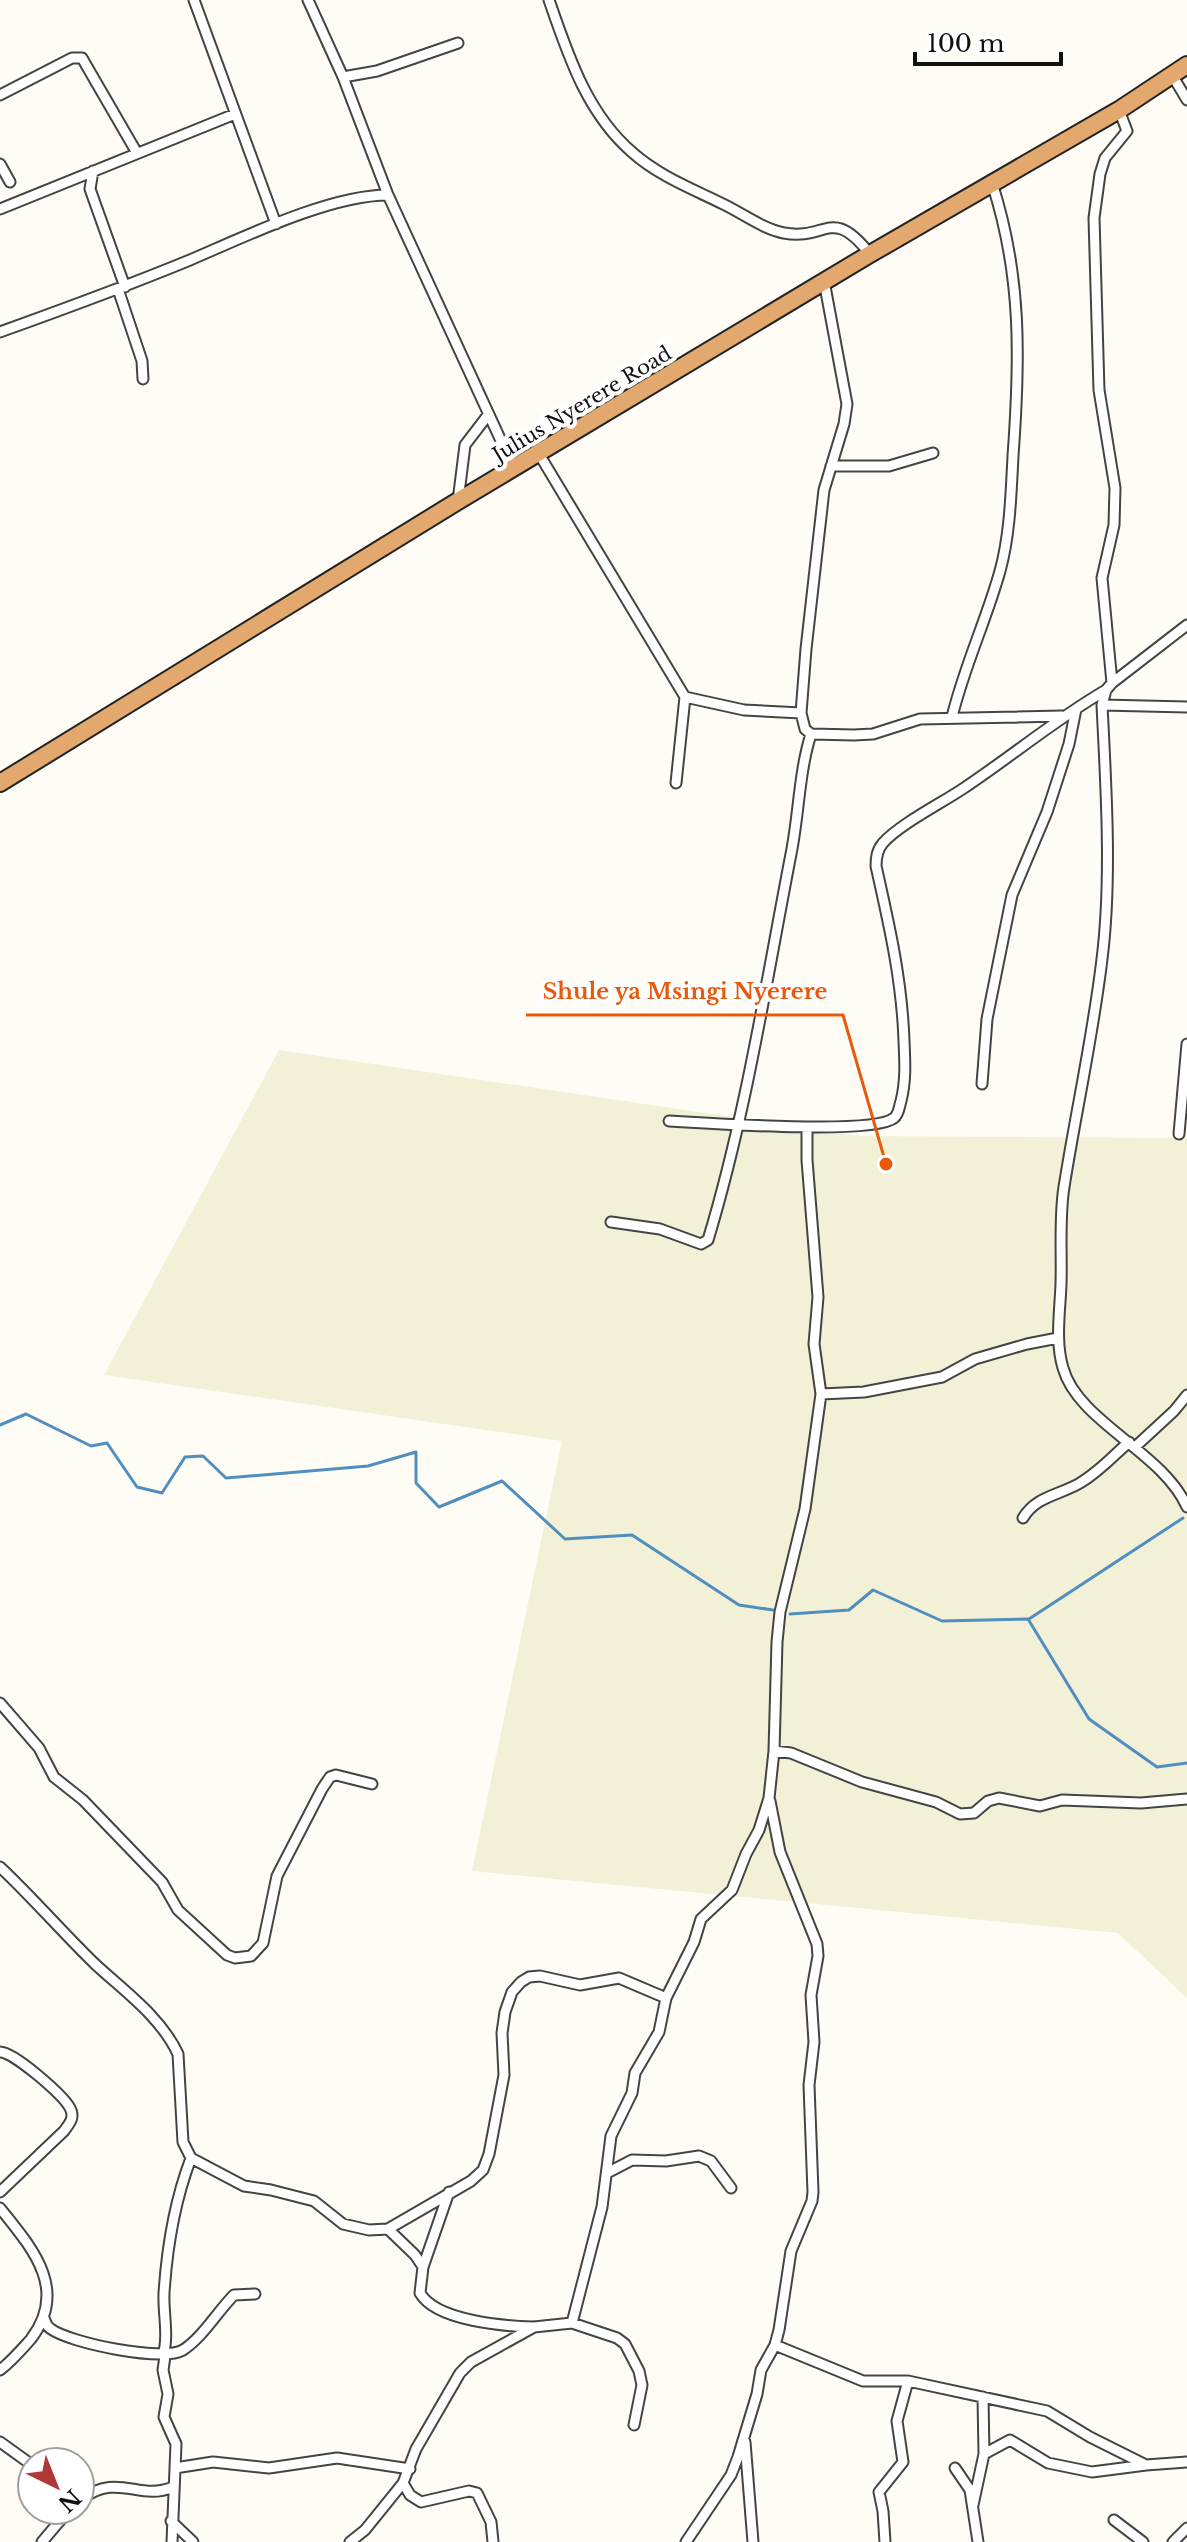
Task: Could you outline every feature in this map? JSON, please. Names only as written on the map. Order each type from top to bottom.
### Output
[{"type":"highway","name":"Julius Nyerere Road","points":[[0,783],[458,501],[824,281],[1119,110],[1187,65]]},
{"type":"street","points":[[196,0],[276,224]]},
{"type":"street","points":[[308,0],[343,77],[388,195],[514,469]]},
{"type":"street","points":[[549,0],[579,81],[611,129],[634,154],[686,187],[775,230],[801,234],[830,228],[845,229],[870,254]]},
{"type":"street","points":[[343,77],[377,71],[458,43]]},
{"type":"street","points":[[0,95],[72,58],[82,58],[137,153]]},
{"type":"street","points":[[1172,75],[1187,100]]},
{"type":"street","points":[[1119,110],[1127,131],[1105,158],[1094,218],[1099,390],[1116,498],[1114,525],[1102,578],[1109,687],[1102,705],[1107,847],[1102,956],[1081,1101],[1064,1190],[1058,1338],[1063,1370],[1078,1397],[1174,1486],[1187,1507]]},
{"type":"street","points":[[0,209],[235,114]]},
{"type":"street","points":[[0,164],[10,182]]},
{"type":"street","points":[[93,171],[90,189],[122,288],[142,361],[143,379]]},
{"type":"street","points":[[952,717],[1000,571],[1011,486],[1018,310],[1003,219],[992,183]]},
{"type":"street","points":[[0,332],[122,288],[276,224],[349,201],[388,195]]},
{"type":"street","points":[[824,281],[847,404],[824,490],[806,649],[801,713],[805,729],[811,734],[873,734],[894,729],[906,722],[952,717],[1062,716]]},
{"type":"street","points":[[458,501],[460,464],[465,445],[488,415]]},
{"type":"street","points":[[831,466],[889,466],[933,453]]},
{"type":"street","points":[[539,454],[685,697],[676,783]]},
{"type":"street","points":[[669,1121],[807,1128],[879,1123],[898,1115],[905,1082],[903,995],[876,866],[877,853],[884,842],[985,774],[1062,716],[1109,687],[1187,625]]},
{"type":"street","points":[[685,697],[744,710],[801,713]]},
{"type":"street","points":[[1102,705],[1187,707]]},
{"type":"street","points":[[982,1084],[987,1019],[1012,895],[1047,812],[1069,744],[1076,709]]},
{"type":"street","points":[[611,1222],[660,1229],[699,1244],[705,1243],[722,1190],[770,975],[811,734]]},
{"type":"street","points":[[1179,1134],[1187,1044]]},
{"type":"street","points":[[572,2323],[602,2207],[611,2136],[632,2093],[633,2078],[659,2032],[666,1998],[694,1942],[701,1919],[732,1890],[759,1830],[769,1798],[780,1612],[805,1509],[821,1394],[814,1344],[818,1297],[807,1128]]},
{"type":"street","points":[[821,1394],[864,1392],[942,1377],[975,1359],[1058,1338]]},
{"type":"street","points":[[1023,1518],[1031,1506],[1079,1483],[1132,1444],[1174,1411],[1187,1395]]},
{"type":"street","points":[[0,1703],[39,1748],[54,1777],[83,1800],[162,1882],[178,1910],[227,1955],[235,1958],[251,1956],[263,1943],[277,1876],[330,1777],[336,1775],[372,1784]]},
{"type":"street","points":[[774,1751],[791,1753],[862,1782],[936,1802],[960,1814],[974,1813],[988,1801],[999,1798],[1040,1806],[1062,1800],[1141,1803],[1187,1799]]},
{"type":"street","points":[[686,2542],[731,2475],[757,2394],[761,2370],[775,2345],[791,2251],[812,2201],[809,2085],[814,2028],[811,1995],[818,1956],[810,1922],[780,1852],[769,1798]]},
{"type":"street","points":[[0,1867],[173,2043],[178,2054],[183,2142],[191,2158],[244,2186],[314,2201],[343,2224],[369,2230],[388,2229],[477,2176],[489,2154],[504,2075],[502,2033],[505,2012],[512,1992],[521,1982],[540,1976],[580,1985],[619,1978],[666,1998]]},
{"type":"street","points":[[0,2052],[17,2057],[40,2078],[67,2104],[72,2120],[0,2192]]},
{"type":"street","points":[[607,2173],[632,2160],[666,2161],[699,2156],[711,2161],[731,2188]]},
{"type":"street","points":[[172,2542],[176,2444],[164,2417],[168,2394],[163,2370],[164,2297],[170,2236],[191,2158]]},
{"type":"street","points":[[449,2192],[423,2267],[420,2293],[431,2305],[489,2324],[534,2327],[572,2323],[617,2338],[625,2344],[639,2371],[642,2385],[634,2425]]},
{"type":"street","points":[[0,2208],[38,2258],[49,2297],[44,2318],[21,2350],[0,2370]]},
{"type":"street","points":[[388,2229],[423,2267]]},
{"type":"street","points":[[44,2318],[52,2329],[68,2336],[125,2351],[164,2355],[183,2350],[234,2295],[255,2294]]},
{"type":"street","points":[[350,2542],[365,2530],[403,2483],[416,2449],[460,2373],[471,2362],[534,2327]]},
{"type":"street","points":[[775,2345],[863,2381],[908,2381],[1047,2411],[1146,2465]]},
{"type":"street","points":[[885,2542],[879,2492],[903,2462],[897,2421],[908,2381]]},
{"type":"street","points":[[973,2505],[984,2454],[983,2397]]},
{"type":"street","points":[[744,2436],[753,2542]]},
{"type":"street","points":[[984,2454],[1010,2440],[1048,2463],[1092,2472],[1187,2462]]},
{"type":"street","points":[[175,2468],[213,2462],[269,2468],[337,2458],[410,2469]]},
{"type":"street","points":[[955,2468],[965,2480],[973,2505],[978,2542]]},
{"type":"street","points":[[403,2483],[410,2495],[421,2502],[469,2491],[477,2493],[491,2522],[493,2542]]},
{"type":"street","points":[[96,2490],[119,2485],[159,2492],[173,2487]]},
{"type":"street","points":[[1114,2520],[1143,2542]]},
{"type":"street","points":[[171,2521],[193,2542]]},
{"type":"street","points":[[42,2542],[56,2526]]},
{"type":"street","points":[[1173,2542],[1187,2528]]},
{"type":"green space","points":[[279,1050],[861,1136],[1187,1138],[1187,1998],[1118,1933],[472,1871],[562,1441],[104,1375]]},
{"type":"waterway","points":[[0,1425],[26,1414],[91,1446],[107,1443],[137,1487],[162,1493],[185,1457],[203,1456],[226,1478],[368,1466],[416,1452],[416,1483],[439,1507],[502,1481],[565,1539],[632,1535],[739,1605],[773,1610]]},
{"type":"waterway","points":[[1029,1619],[1183,1518]]},
{"type":"waterway","points":[[790,1614],[849,1610],[873,1590],[942,1621],[1028,1619],[1089,1719],[1157,1767],[1187,1763]]},
{"type":"place","name":"Shule ya Msingi Nyerere","points":[[886,1164]]}]
